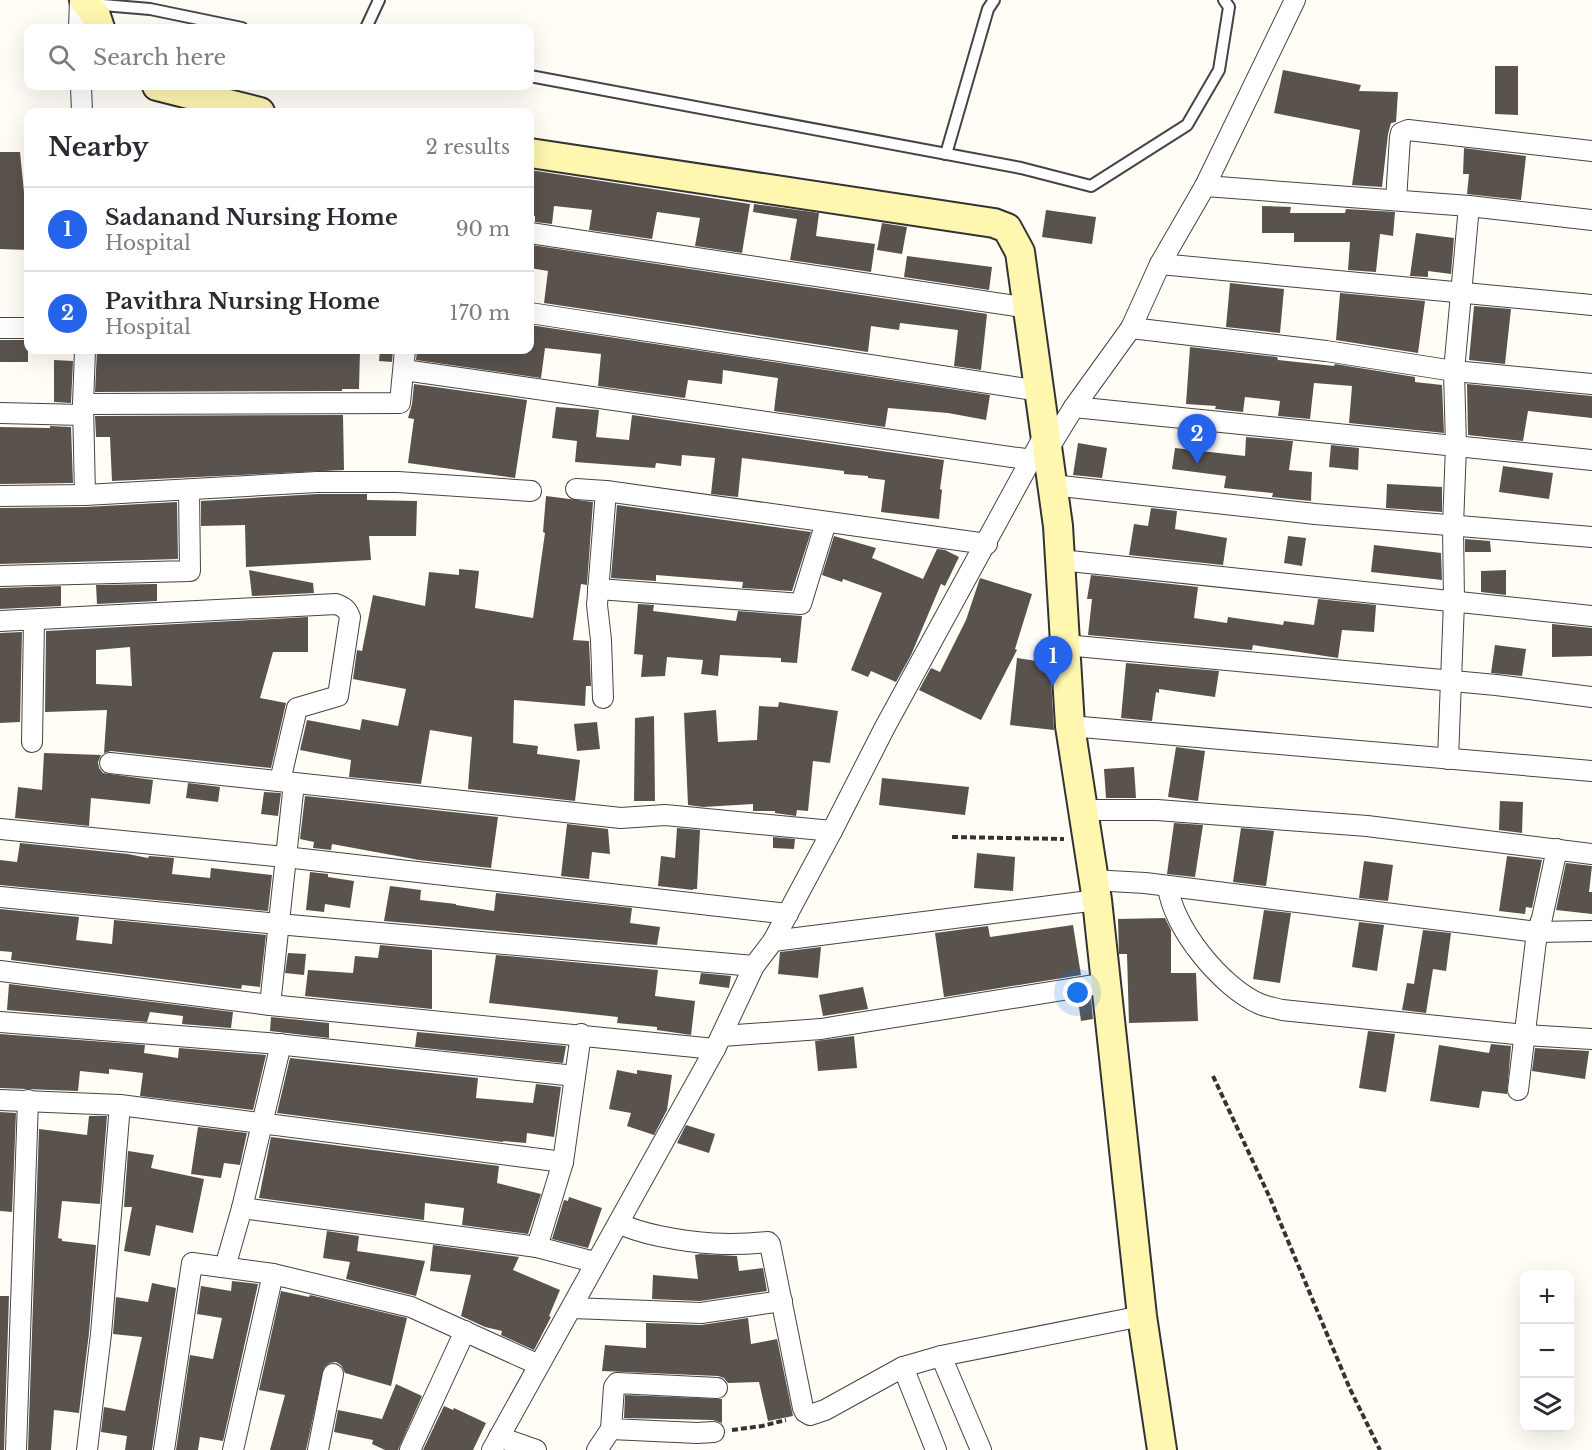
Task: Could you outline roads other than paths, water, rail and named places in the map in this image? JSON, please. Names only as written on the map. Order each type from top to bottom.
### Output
[{"type":"street","points":[[536,1450],[496,1444],[573,1308],[594,1262],[619,1223],[718,1042],[754,966],[773,941],[788,914],[885,727],[1041,448],[1074,408],[1131,328],[1160,264],[1205,186],[1295,0]]},
{"type":"street","points":[[81,90],[82,108]]},
{"type":"street","points":[[173,90],[244,108]]},
{"type":"street","points":[[1396,200],[1400,137],[1401,133],[1408,130],[1592,151]]},
{"type":"street","points":[[534,154],[994,223],[1007,228],[1020,252],[1040,391],[1041,448],[1052,485],[1057,517],[1070,726],[1106,983],[1142,1316],[1162,1450]]},
{"type":"street","points":[[1205,186],[1469,206],[1592,220]]},
{"type":"street","points":[[1448,759],[1455,602],[1454,370],[1469,206]]},
{"type":"street","points":[[534,234],[1029,308]]},
{"type":"street","points":[[1160,264],[1592,305]]},
{"type":"street","points":[[534,314],[1040,391]]},
{"type":"street","points":[[0,328],[24,327]]},
{"type":"street","points":[[1131,328],[1326,351],[1454,370],[1592,384]]},
{"type":"street","points":[[85,354],[83,409],[85,495]]},
{"type":"street","points":[[0,413],[83,409],[400,403],[405,354]]},
{"type":"street","points":[[404,370],[1041,448]]},
{"type":"street","points":[[1074,408],[1592,460]]},
{"type":"street","points":[[0,496],[85,495],[316,482],[398,482],[531,491]]},
{"type":"street","points":[[1052,485],[1453,526],[1592,537]]},
{"type":"street","points":[[576,489],[606,491],[987,544]]},
{"type":"street","points":[[0,576],[190,571],[189,490]]},
{"type":"street","points":[[603,698],[597,605],[606,491]]},
{"type":"street","points":[[598,589],[801,604],[826,522]]},
{"type":"street","points":[[1060,560],[1592,616]]},
{"type":"street","points":[[0,621],[336,604],[347,609],[350,617],[338,696],[297,708],[287,782],[285,857],[270,1005]]},
{"type":"street","points":[[32,742],[34,620]]},
{"type":"street","points":[[1065,645],[1452,681],[1592,697]]},
{"type":"street","points":[[1070,726],[1592,771]]},
{"type":"street","points":[[110,763],[621,818],[665,815],[832,831]]},
{"type":"street","points":[[1082,810],[1158,810],[1367,826],[1592,854]]},
{"type":"street","points":[[0,829],[285,857],[788,914]]},
{"type":"street","points":[[1518,1090],[1537,932],[1557,849]]},
{"type":"street","points":[[773,941],[1094,890],[1168,886],[1537,932],[1592,931]]},
{"type":"street","points":[[1168,886],[1169,899],[1188,938],[1221,977],[1258,1003],[1282,1010],[1525,1035],[1592,1039]]},
{"type":"street","points":[[0,897],[754,966]]},
{"type":"street","points":[[0,971],[270,1005],[581,1034],[718,1042],[820,1029],[1106,983]]},
{"type":"street","points":[[0,1022],[281,1044],[575,1076]]},
{"type":"street","points":[[537,1247],[563,1162],[581,1034]]},
{"type":"street","points":[[225,1267],[242,1208],[281,1044]]},
{"type":"street","points":[[0,1100],[120,1106],[563,1162]]},
{"type":"street","points":[[16,1450],[28,1100]]},
{"type":"street","points":[[87,1450],[101,1334],[120,1106]]},
{"type":"street","points":[[242,1208],[537,1247],[594,1262]]},
{"type":"street","points":[[619,1223],[630,1230],[696,1243],[737,1245],[768,1242],[772,1247],[803,1408],[807,1414],[825,1410],[903,1367],[941,1356],[1142,1316]]},
{"type":"street","points":[[164,1450],[192,1263],[273,1274],[411,1307],[539,1365]]},
{"type":"street","points":[[233,1450],[273,1274]]},
{"type":"street","points":[[573,1308],[700,1313],[782,1301]]},
{"type":"street","points":[[410,1450],[465,1331]]},
{"type":"street","points":[[941,1356],[981,1450]]},
{"type":"street","points":[[903,1367],[936,1450]]},
{"type":"street","points":[[318,1450],[333,1374]]},
{"type":"street","points":[[597,1450],[611,1429],[614,1387],[617,1383],[717,1388]]},
{"type":"street","points":[[611,1429],[714,1432]]},
{"type":"lane","points":[[368,24],[379,0]]},
{"type":"lane","points":[[534,77],[1021,168],[1091,186],[1187,125],[1219,70],[1230,7],[1224,0]]},
{"type":"lane","points":[[946,154],[989,3]]},
{"type":"lane","points":[[86,12],[150,9],[223,24]]},
{"type":"place","name":"Pavithra Nursing Home","points":[[1197,464]]},
{"type":"place","name":"Sadanand Nursing Home","points":[[1053,686]]}]
